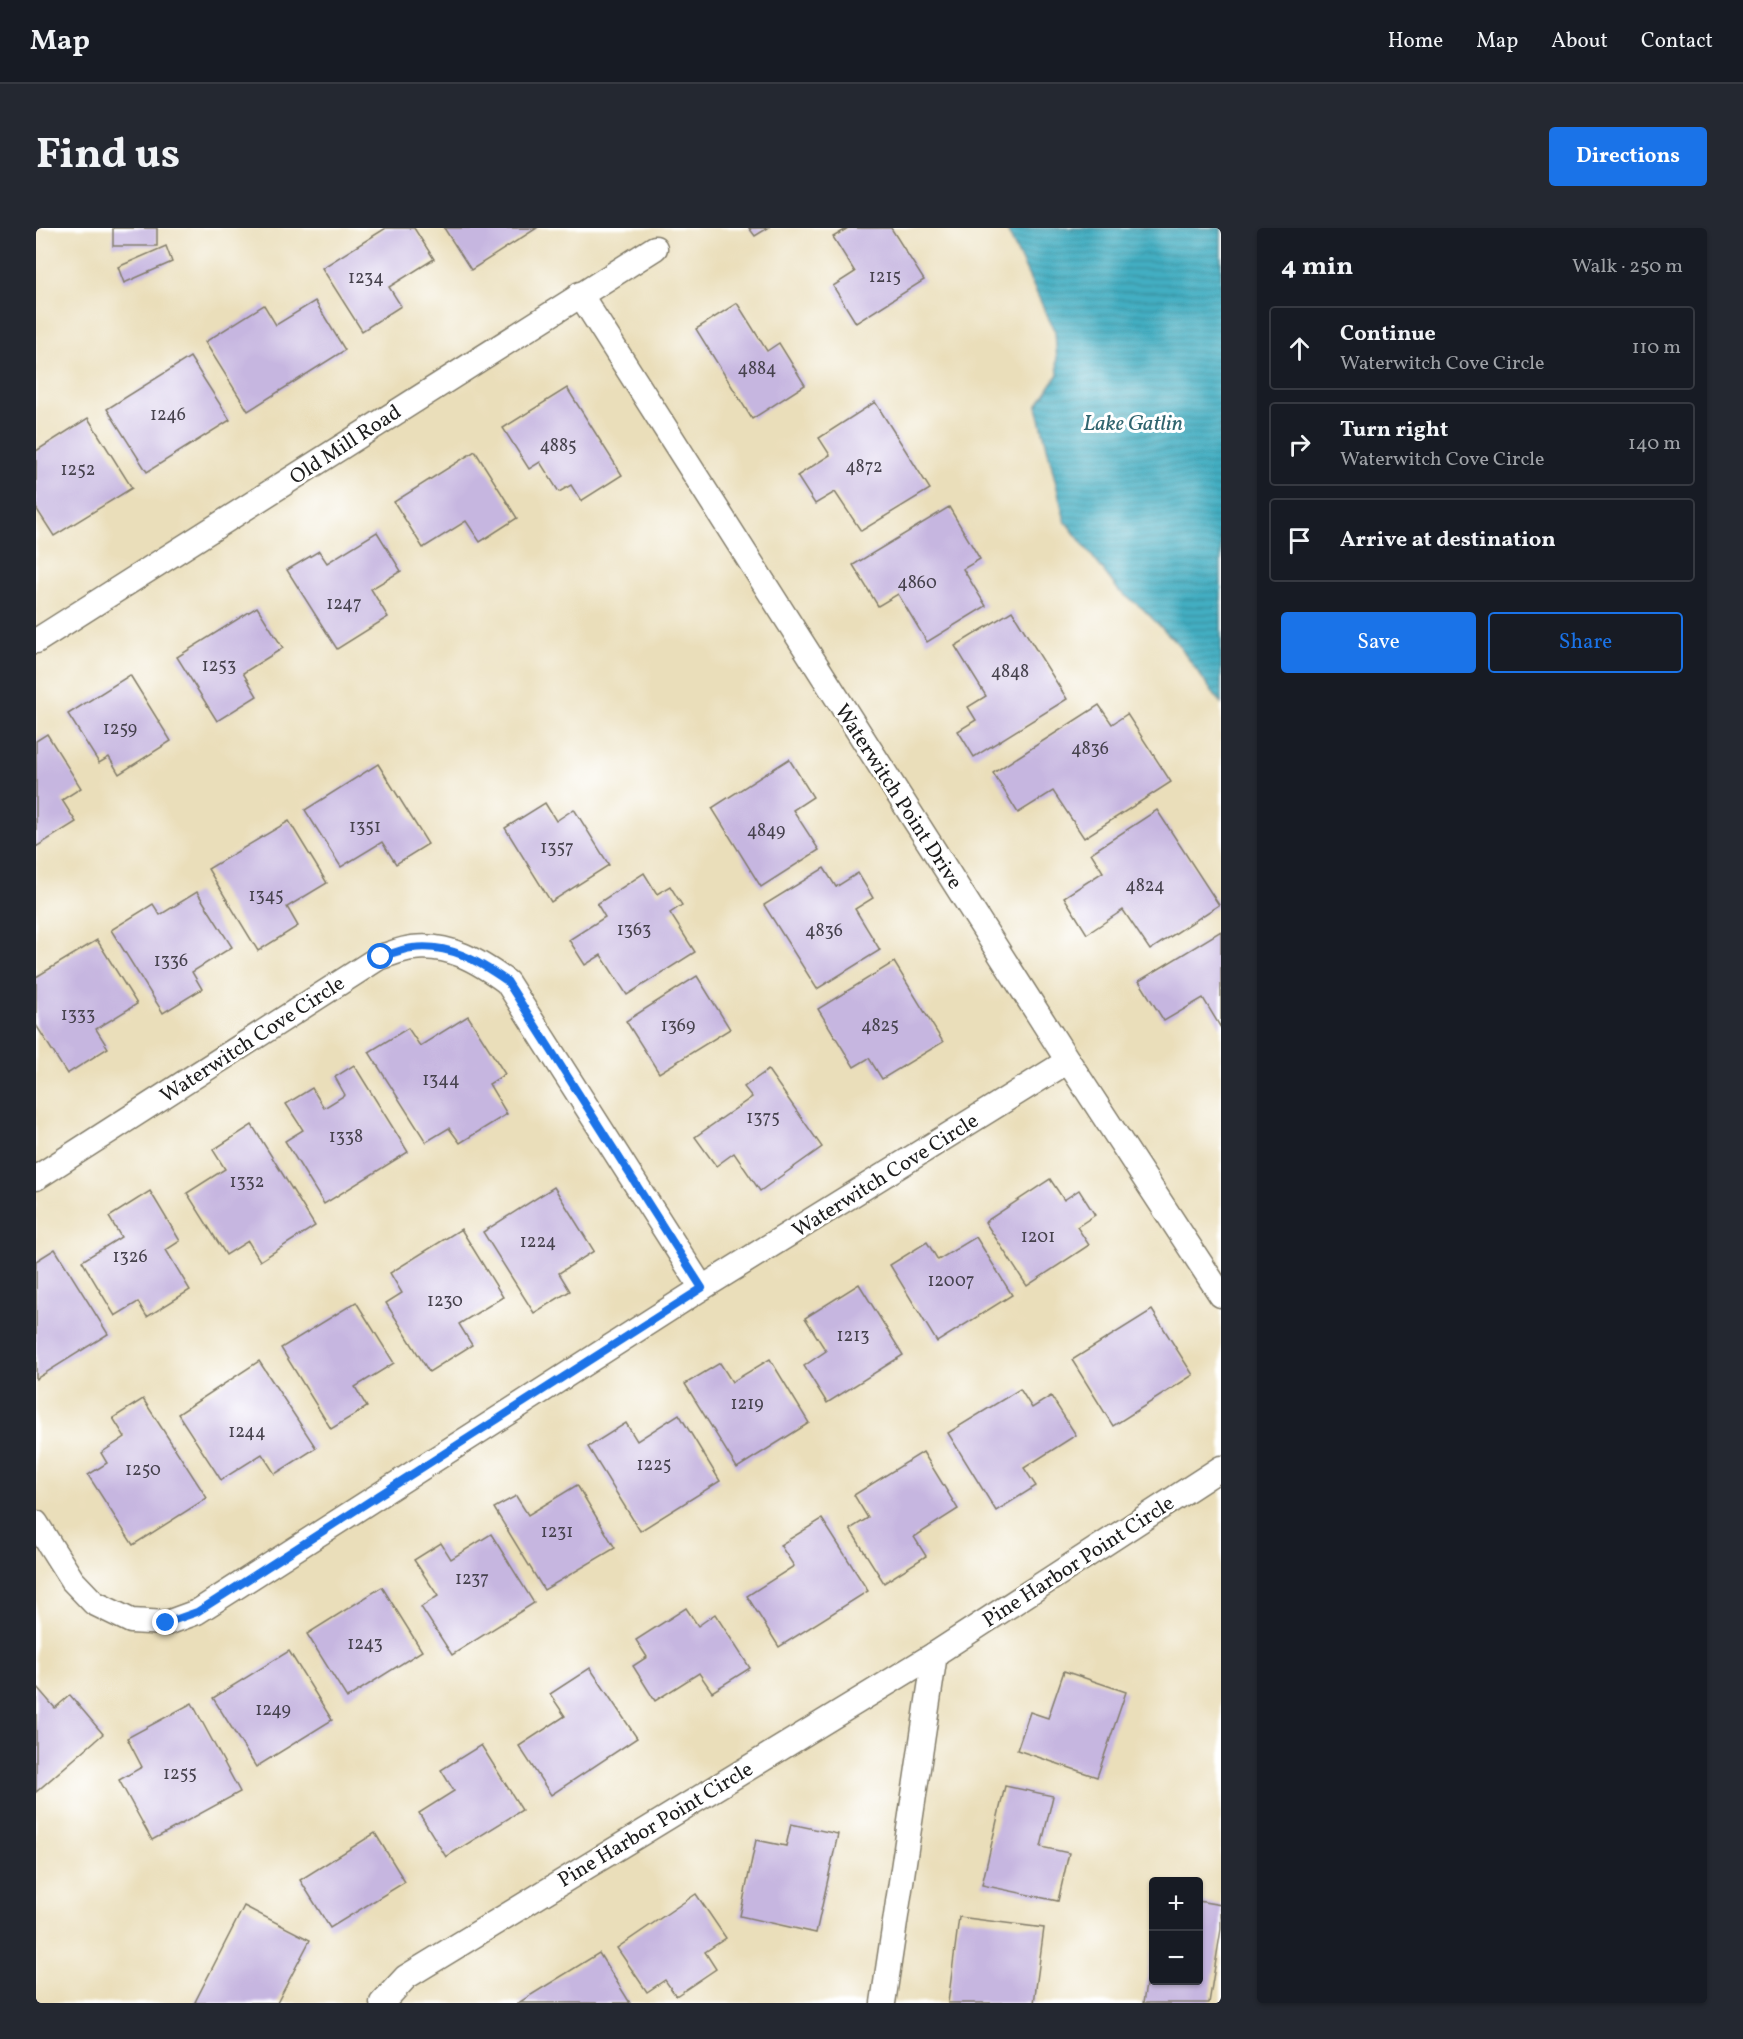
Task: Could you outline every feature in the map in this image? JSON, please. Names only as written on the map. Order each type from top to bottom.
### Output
[{"type":"street","name":"Old Mill Road","points":[[36,642],[655,248]]},
{"type":"street","name":"Waterwitch Point Drive","points":[[580,294],[1068,1061],[1221,1295]]},
{"type":"street","name":"Waterwitch Cove Circle","points":[[36,1178],[381,957],[412,948],[446,948],[480,962],[507,981],[702,1288]]},
{"type":"street","name":"Waterwitch Cove Circle","points":[[36,1523],[72,1580],[94,1603],[131,1621],[166,1623],[197,1612],[702,1288],[1068,1061]]},
{"type":"street","name":"Pine Harbor Point Circle","points":[[382,2003],[406,1977],[935,1654],[1221,1468]]},
{"type":"street","points":[[883,2003],[935,1654]]},
{"type":"water","name":"Lake Gatlin","points":[[1006,228],[1221,228],[1221,704],[1177,643],[1142,608],[1119,591],[1065,521],[1037,406],[1058,374],[1055,332]]},
{"type":"building","points":[[113,228],[157,228],[157,246],[113,246]]},
{"type":"building","points":[[386,228],[414,228],[434,259],[389,287],[401,306],[362,331],[322,268]]},
{"type":"building","points":[[444,228],[537,228],[471,270]]},
{"type":"building","points":[[749,228],[768,228],[755,236]]},
{"type":"building","points":[[848,228],[891,228],[924,280],[856,323],[833,286],[855,272],[833,237]]},
{"type":"building","points":[[166,246],[172,262],[124,283],[118,267]]},
{"type":"building","points":[[315,301],[345,350],[248,411],[205,342],[264,305],[276,325]]},
{"type":"building","points":[[737,303],[767,351],[779,343],[805,385],[752,419],[696,329]]},
{"type":"building","points":[[190,357],[230,420],[147,472],[107,409]]},
{"type":"building","points":[[567,388],[622,475],[581,501],[571,485],[559,492],[540,462],[529,469],[503,428]]},
{"type":"building","points":[[875,402],[930,489],[861,531],[835,492],[815,504],[797,476],[830,455],[819,438]]},
{"type":"building","points":[[88,418],[132,488],[54,536],[36,508],[36,451]]},
{"type":"building","points":[[475,451],[517,518],[480,542],[466,521],[423,548],[394,502]]},
{"type":"building","points":[[949,507],[980,559],[963,569],[986,606],[927,642],[898,594],[878,606],[853,565]]},
{"type":"building","points":[[377,532],[401,571],[371,589],[388,617],[337,649],[287,570],[319,551],[327,563]]},
{"type":"building","points":[[257,607],[283,648],[243,673],[257,696],[217,721],[177,657]]},
{"type":"building","points":[[1012,611],[1067,699],[974,757],[958,731],[976,720],[968,707],[986,696],[955,646]]},
{"type":"building","points":[[130,675],[171,741],[119,774],[109,757],[99,763],[68,714]]},
{"type":"building","points":[[1099,705],[1112,724],[1127,714],[1171,782],[1084,838],[1053,791],[1018,813],[993,773]]},
{"type":"building","points":[[47,734],[81,788],[62,800],[76,822],[36,847],[36,741]]},
{"type":"building","points":[[789,759],[813,797],[793,810],[819,850],[761,887],[712,808]]},
{"type":"building","points":[[378,764],[428,844],[396,864],[382,842],[341,867],[305,810]]},
{"type":"building","points":[[545,803],[556,821],[574,809],[609,865],[551,902],[505,828]]},
{"type":"building","points":[[1157,810],[1219,905],[1150,950],[1123,910],[1087,934],[1064,897],[1103,872],[1091,853]]},
{"type":"building","points":[[289,821],[327,883],[287,907],[298,926],[258,951],[208,869]]},
{"type":"building","points":[[824,868],[836,887],[858,873],[873,898],[855,909],[880,950],[817,989],[764,905]]},
{"type":"building","points":[[644,873],[657,894],[670,886],[682,905],[670,913],[695,952],[627,995],[601,955],[585,965],[569,940],[605,917],[597,904]]},
{"type":"building","points":[[197,892],[232,947],[192,972],[202,989],[163,1013],[111,930],[153,904],[160,915]]},
{"type":"building","points":[[1221,931],[1221,1028],[1203,998],[1164,1021],[1139,981]]},
{"type":"building","points":[[97,940],[137,1004],[96,1029],[108,1048],[67,1074],[36,1025],[36,977]]},
{"type":"building","points":[[894,962],[943,1042],[882,1079],[869,1058],[854,1067],[818,1009]]},
{"type":"building","points":[[697,976],[730,1029],[659,1073],[626,1021]]},
{"type":"building","points":[[468,1016],[505,1074],[489,1084],[507,1114],[460,1143],[449,1128],[426,1142],[369,1052],[408,1028],[420,1046]]},
{"type":"building","points":[[354,1065],[408,1152],[324,1204],[285,1141],[303,1130],[286,1104],[312,1088],[324,1108],[345,1095],[335,1077]]},
{"type":"building","points":[[768,1070],[822,1147],[760,1191],[734,1153],[716,1166],[695,1137],[752,1097],[744,1087]]},
{"type":"building","points":[[252,1125],[315,1226],[260,1261],[248,1241],[226,1255],[187,1193],[225,1169],[213,1150]]},
{"type":"building","points":[[1050,1179],[1064,1200],[1079,1190],[1095,1215],[1077,1227],[1089,1245],[1027,1286],[985,1222]]},
{"type":"building","points":[[554,1187],[594,1251],[559,1273],[570,1291],[534,1313],[483,1232]]},
{"type":"building","points":[[150,1191],[180,1241],[166,1250],[190,1290],[147,1317],[138,1302],[115,1316],[82,1261],[121,1237],[109,1217]]},
{"type":"building","points":[[461,1229],[503,1297],[459,1324],[472,1345],[429,1372],[386,1303],[402,1293],[390,1273]]},
{"type":"building","points":[[976,1237],[1012,1295],[937,1342],[890,1265],[927,1242],[938,1260]]},
{"type":"building","points":[[55,1249],[108,1334],[36,1379],[36,1261]]},
{"type":"building","points":[[859,1284],[903,1355],[827,1403],[804,1366],[826,1351],[805,1318]]},
{"type":"building","points":[[356,1302],[394,1363],[355,1387],[367,1407],[331,1429],[281,1348]]},
{"type":"building","points":[[1152,1310],[1193,1375],[1113,1426],[1072,1360]]},
{"type":"building","points":[[770,1359],[809,1423],[737,1468],[685,1384],[720,1363],[732,1382]]},
{"type":"building","points":[[259,1361],[316,1448],[275,1474],[262,1454],[221,1480],[178,1414]]},
{"type":"building","points":[[1020,1389],[1032,1408],[1051,1396],[1076,1435],[1024,1468],[1036,1486],[996,1511],[948,1433]]},
{"type":"building","points":[[143,1399],[207,1498],[133,1545],[88,1475],[107,1463],[101,1453],[125,1437],[113,1418]]},
{"type":"building","points":[[679,1414],[720,1481],[640,1531],[588,1447],[626,1423],[637,1441]]},
{"type":"building","points":[[923,1452],[958,1509],[914,1537],[926,1556],[884,1583],[850,1529],[868,1518],[854,1495]]},
{"type":"building","points":[[577,1485],[615,1548],[544,1590],[494,1508],[516,1496],[528,1515]]},
{"type":"building","points":[[822,1519],[868,1591],[779,1647],[747,1596],[794,1566],[780,1545]]},
{"type":"building","points":[[491,1534],[534,1603],[452,1655],[421,1607],[438,1596],[414,1560],[441,1543],[451,1559]]},
{"type":"building","points":[[382,1587],[422,1651],[347,1698],[307,1634]]},
{"type":"building","points":[[686,1608],[698,1626],[715,1614],[750,1668],[712,1692],[699,1673],[655,1701],[633,1666],[647,1657],[636,1640]]},
{"type":"building","points":[[289,1651],[332,1720],[256,1767],[213,1698]]},
{"type":"building","points":[[590,1668],[637,1738],[551,1795],[519,1746],[565,1716],[550,1694]]},
{"type":"building","points":[[1064,1671],[1126,1692],[1097,1777],[1017,1750],[1030,1712],[1048,1718]]},
{"type":"building","points":[[36,1686],[55,1708],[70,1695],[103,1734],[36,1792]]},
{"type":"building","points":[[192,1703],[240,1792],[152,1840],[119,1780],[142,1767],[127,1738]]},
{"type":"building","points":[[481,1745],[522,1810],[446,1857],[419,1813],[454,1791],[441,1770]]},
{"type":"building","points":[[1005,1786],[1053,1796],[1041,1847],[1069,1853],[1058,1901],[982,1885]]},
{"type":"building","points":[[791,1824],[838,1834],[816,1933],[740,1916],[756,1840],[786,1846]]},
{"type":"building","points":[[375,1833],[405,1882],[330,1928],[300,1880]]},
{"type":"building","points":[[696,1894],[726,1938],[705,1952],[716,1969],[676,1996],[665,1980],[647,1992],[617,1948]]},
{"type":"building","points":[[1203,1902],[1221,1905],[1221,1929],[1209,2003],[1143,2003],[1149,1966],[1149,1985],[1203,1985]]},
{"type":"building","points":[[244,1906],[310,1940],[277,2003],[197,2003],[195,2002]]},
{"type":"building","points":[[959,1917],[1044,1928],[1034,2003],[948,2003]]},
{"type":"building","points":[[599,1953],[630,2003],[518,2003]]},
{"type":"route","points":[[166,1623],[197,1612],[702,1288],[507,981],[480,962],[446,948],[412,948],[381,957]]}]
